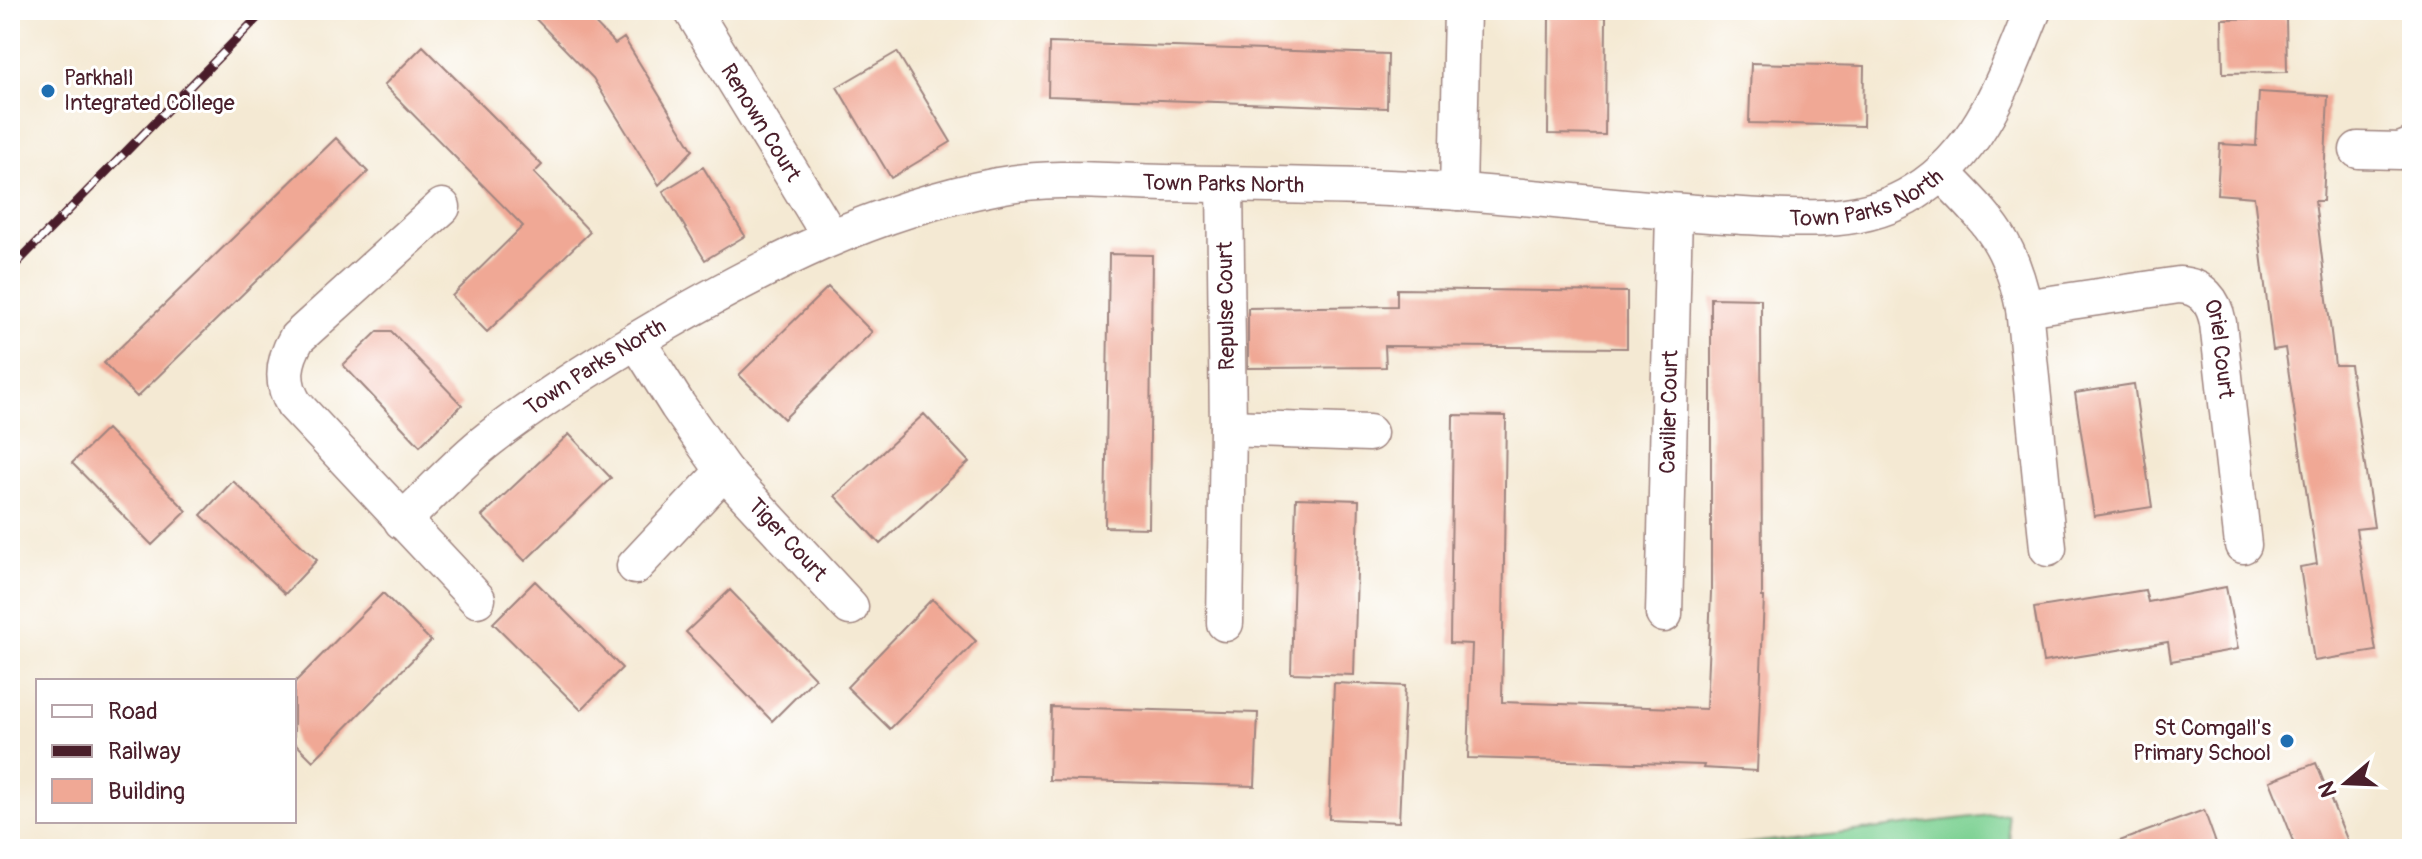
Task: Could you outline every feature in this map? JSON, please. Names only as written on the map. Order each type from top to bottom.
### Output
[{"type":"street","name":"Renown Court","points":[[692,10],[830,236]]},
{"type":"street","points":[[1458,192],[1462,10]]},
{"type":"street","name":"Town Parks North","points":[[402,521],[486,441],[570,382],[637,341],[746,277],[830,236],[951,196],[1003,185],[1053,181],[1225,184],[1458,192],[1674,212],[1813,219],[1847,217],[1887,207],[1915,193],[1964,151],[1983,123],[2008,73],[2033,10]]},
{"type":"street","points":[[2358,150],[2400,151],[2412,146]]},
{"type":"street","points":[[1942,173],[1988,219],[2000,238],[2019,283],[2048,548]]},
{"type":"street","name":"Repulse Court","points":[[1225,184],[1228,428],[1225,623]]},
{"type":"street","points":[[442,207],[297,338],[287,360],[284,377],[294,404],[477,599]]},
{"type":"street","name":"Cavilier Court","points":[[1664,614],[1674,212]]},
{"type":"street","name":"Oriel Court","points":[[2024,308],[2179,285],[2194,287],[2208,298],[2218,323],[2243,545]]},
{"type":"street","name":"Tiger Court","points":[[637,341],[724,471],[850,607]]},
{"type":"street","points":[[1228,428],[1369,433]]},
{"type":"street","points":[[635,566],[724,471]]},
{"type":"green space","points":[[2007,813],[2011,849],[1701,849]]},
{"type":"building","points":[[527,10],[582,10],[615,44],[624,38],[693,150],[659,185],[593,78]]},
{"type":"building","points":[[1549,16],[1606,17],[1605,135],[1548,134]]},
{"type":"building","points":[[2286,18],[2287,72],[2223,73],[2222,19]]},
{"type":"building","points":[[1049,43],[1388,54],[1387,108],[1048,96]]},
{"type":"building","points":[[423,46],[542,165],[534,173],[590,232],[487,332],[452,296],[523,226],[384,85]]},
{"type":"building","points":[[897,52],[951,142],[891,178],[837,87]]},
{"type":"building","points":[[1751,63],[1864,66],[1863,126],[1749,123]]},
{"type":"building","points":[[2259,92],[2328,96],[2323,201],[2315,201],[2335,365],[2350,365],[2374,527],[2356,529],[2376,651],[2314,661],[2300,567],[2317,564],[2285,348],[2273,350],[2254,197],[2217,194],[2220,144],[2256,146]]},
{"type":"building","points":[[336,138],[368,172],[137,397],[104,363]]},
{"type":"building","points":[[703,167],[745,236],[705,260],[663,191]]},
{"type":"building","points":[[1109,254],[1152,255],[1149,528],[1105,527]]},
{"type":"building","points":[[828,287],[872,332],[784,419],[739,375]]},
{"type":"building","points":[[1397,289],[1627,292],[1627,348],[1385,346],[1386,367],[1248,368],[1248,308],[1397,306]]},
{"type":"building","points":[[1711,298],[1761,299],[1764,597],[1757,771],[1703,768],[1704,765],[1468,758],[1472,644],[1450,643],[1453,415],[1506,416],[1502,702],[1706,709],[1711,592]]},
{"type":"building","points":[[378,331],[391,331],[462,405],[420,446],[343,365]]},
{"type":"building","points":[[2134,384],[2152,507],[2094,516],[2075,393]]},
{"type":"building","points":[[924,414],[969,462],[880,544],[835,496]]},
{"type":"building","points":[[107,429],[187,511],[152,545],[72,463]]},
{"type":"building","points":[[569,434],[611,478],[525,561],[482,516]]},
{"type":"building","points":[[233,481],[317,560],[285,594],[201,515]]},
{"type":"building","points":[[1296,498],[1359,500],[1354,675],[1291,673]]},
{"type":"building","points":[[535,581],[622,668],[581,710],[493,623]]},
{"type":"building","points":[[2226,587],[2238,649],[2171,661],[2168,642],[2043,662],[2034,608],[2145,590],[2148,602]]},
{"type":"building","points":[[730,590],[815,678],[772,721],[686,632]]},
{"type":"building","points":[[383,593],[431,641],[313,761],[296,744],[296,681]]},
{"type":"building","points":[[932,599],[976,641],[890,729],[847,687]]},
{"type":"building","points":[[1334,683],[1405,686],[1399,822],[1329,819]]},
{"type":"building","points":[[1051,707],[1258,713],[1255,786],[1049,780]]},
{"type":"building","points":[[2316,763],[2351,849],[2297,849],[2270,781]]},
{"type":"building","points":[[2204,810],[2218,849],[2110,849],[2109,845]]},
{"type":"railway","points":[[10,270],[265,10]]},
{"type":"place","name":"Parkhall Integrated College","points":[[48,91]]},
{"type":"place","name":"St Comgall's Primary School","points":[[2287,741]]}]
